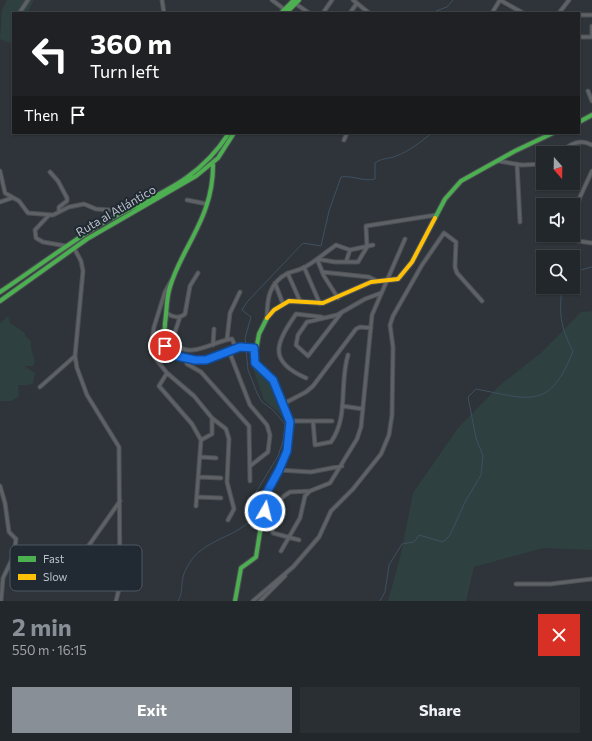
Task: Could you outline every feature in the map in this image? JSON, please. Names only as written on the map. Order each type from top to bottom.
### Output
[{"type":"main road","points":[[285,11],[296,1]]},
{"type":"main road","points":[[580,121],[592,115]]},
{"type":"main road","name":"Ruta al Atlántico","points":[[0,292],[66,246],[124,211],[201,169],[222,146],[228,134]]},
{"type":"main road","name":"Ruta al Atlántico","points":[[0,301],[74,248],[113,223],[188,183],[213,165],[229,145],[234,134]]},
{"type":"main road","points":[[235,601],[238,580],[242,568],[256,557],[266,494],[287,451],[290,422],[271,378],[255,363],[253,348],[267,319],[272,312],[289,301],[320,304],[338,298],[359,286],[398,279],[412,262],[445,199],[461,181],[551,134]]},
{"type":"main road","points":[[213,165],[207,204],[199,225],[179,265],[167,299],[167,312],[163,338],[165,346],[177,356],[186,359],[206,360],[238,348],[253,348]]},
{"type":"street","points":[[20,12],[28,0]]},
{"type":"street","points":[[162,0],[164,12]]},
{"type":"street","points":[[272,0],[285,11]]},
{"type":"street","points":[[324,12],[332,0]]},
{"type":"street","points":[[353,0],[368,12]]},
{"type":"street","points":[[493,12],[500,0],[521,12]]},
{"type":"street","points":[[560,12],[569,0]]},
{"type":"street","points":[[296,1],[308,12]]},
{"type":"street","points":[[351,12],[357,3]]},
{"type":"street","points":[[580,15],[592,15]]},
{"type":"street","points":[[580,37],[592,37],[592,26]]},
{"type":"street","points":[[588,91],[592,101]]},
{"type":"street","points":[[344,140],[346,134]]},
{"type":"street","points":[[568,146],[585,141],[592,145]]},
{"type":"street","points":[[498,161],[517,164],[536,164]]},
{"type":"street","points":[[517,164],[520,222]]},
{"type":"street","points":[[0,171],[3,190],[7,195],[19,201],[28,213],[44,213],[49,215]]},
{"type":"street","points":[[579,198],[592,171]]},
{"type":"street","points":[[50,172],[58,181],[67,198],[67,201],[60,207],[60,212]]},
{"type":"street","points":[[0,202],[12,198]]},
{"type":"street","points":[[187,200],[207,204]]},
{"type":"street","points":[[66,246],[43,242],[36,238],[35,230],[49,215],[60,212],[69,207],[84,204],[96,209],[124,211]]},
{"type":"street","points":[[317,259],[358,262],[367,246],[366,226],[436,214]]},
{"type":"street","points":[[260,601],[285,576],[319,536],[331,511],[371,468],[386,444],[392,415],[393,347],[390,325],[399,303],[422,265],[444,233],[456,242],[457,273],[482,300]]},
{"type":"street","points":[[299,540],[273,533],[270,520],[272,509],[290,492],[310,491],[330,483],[358,439],[363,409],[372,315],[405,239]]},
{"type":"street","points":[[580,241],[592,243]]},
{"type":"street","points":[[267,319],[267,298],[275,283],[288,274],[317,259],[336,245],[350,250],[373,245]]},
{"type":"street","points":[[74,248],[81,260],[83,271],[76,356],[77,368],[87,395],[119,447],[120,545]]},
{"type":"street","points":[[346,262],[350,250]]},
{"type":"street","points":[[317,259],[322,272],[338,298]]},
{"type":"street","points":[[412,262],[422,265]]},
{"type":"street","points":[[179,265],[161,303],[154,327],[151,346],[154,358],[167,373],[194,396],[212,418],[226,429],[229,439],[227,482],[234,509],[228,520]]},
{"type":"street","points":[[304,267],[320,304]]},
{"type":"street","points":[[322,272],[369,277],[378,282]]},
{"type":"street","points":[[167,312],[174,317],[180,317],[185,314],[190,286],[198,273]]},
{"type":"street","points":[[288,274],[300,302]]},
{"type":"street","points":[[275,283],[283,304]]},
{"type":"street","points":[[227,339],[230,313],[240,292]]},
{"type":"street","points":[[342,312],[308,356],[296,345],[298,335],[307,322],[326,318],[342,312],[365,299],[382,293]]},
{"type":"street","points":[[306,378],[295,373],[282,361],[279,353],[280,338],[296,314],[326,318]]},
{"type":"street","points":[[180,317],[175,337],[177,345],[182,348],[197,350],[227,339],[233,339],[238,348]]},
{"type":"street","points":[[283,404],[306,392],[313,386],[356,329],[360,327],[371,328]]},
{"type":"street","points":[[213,345],[214,329]]},
{"type":"street","points":[[177,356],[182,348]]},
{"type":"street","points":[[229,351],[250,405],[267,425],[270,435],[268,452],[250,466]]},
{"type":"street","points":[[313,420],[315,445],[331,442],[340,423],[342,385],[348,355]]},
{"type":"street","points":[[40,387],[76,356]]},
{"type":"street","points":[[186,359],[187,364],[201,372],[249,426],[250,481]]},
{"type":"street","points":[[167,373],[159,386],[192,424],[201,440],[201,458],[196,506]]},
{"type":"street","points":[[342,406],[363,409]]},
{"type":"street","points":[[201,440],[212,434],[212,418]]},
{"type":"street","points":[[290,422],[313,420],[332,421]]},
{"type":"street","points":[[201,458],[216,458]]},
{"type":"street","points":[[279,470],[311,472],[342,466]]},
{"type":"street","points":[[199,477],[221,478]]},
{"type":"street","points":[[272,483],[268,500],[272,509]]},
{"type":"street","points":[[0,486],[5,503],[9,532],[16,539],[15,545]]},
{"type":"street","points":[[281,551],[300,518],[305,496],[310,491]]},
{"type":"street","points":[[197,497],[221,498]]},
{"type":"street","points":[[89,545],[120,500]]},
{"type":"street","points":[[1,601],[3,578],[10,563]]},
{"type":"street","points":[[253,601],[271,584],[285,576]]},
{"type":"street","points":[[516,584],[550,584],[592,579]]},
{"type":"street","points":[[116,601],[118,591]]},
{"type":"shaded area","points":[[7,0],[34,0],[28,12],[12,12],[12,44],[0,39],[2,10]]},
{"type":"shaded area","points":[[592,311],[592,550],[543,548],[474,567],[466,601],[388,601],[401,554],[413,493],[458,428],[499,386],[542,352],[581,312]]},
{"type":"shaded area","points":[[8,316],[10,323],[24,332],[26,337],[31,341],[31,348],[35,361],[33,366],[24,366],[35,373],[33,383],[28,385],[18,385],[19,396],[11,401],[0,401],[0,323]]},
{"type":"shaded area","points":[[253,362],[272,380],[289,423],[287,424],[277,411],[264,400],[251,363]]},
{"type":"waterway","points":[[436,12],[447,7],[453,0]]},
{"type":"waterway","points":[[246,345],[245,338],[251,317],[242,310],[247,302],[303,243],[321,246],[329,211],[341,177],[366,180],[375,179],[375,163],[405,152],[431,134]]},
{"type":"waterway","points":[[580,270],[592,267]]},
{"type":"waterway","points":[[380,601],[385,592],[389,565],[402,544],[414,542],[419,535],[443,542],[450,535],[465,502],[481,475],[483,456],[476,438],[468,397],[476,389],[510,396],[536,396],[546,392],[556,384],[573,351],[565,335],[563,327],[561,312],[562,294]]},
{"type":"waterway","points":[[178,601],[180,598],[184,574],[195,556],[206,547],[239,529],[251,520],[250,502],[278,456],[283,441],[285,424],[272,409],[262,402],[257,393],[248,370],[246,348]]},
{"type":"traffic: fast","points":[[282,12],[294,0]]},
{"type":"traffic: fast","points":[[287,12],[299,0]]},
{"type":"traffic: fast","points":[[580,121],[592,115]]},
{"type":"traffic: fast","points":[[0,292],[99,225],[154,197],[186,178],[202,166],[216,151],[228,134]]},
{"type":"traffic: fast","points":[[0,301],[87,239],[196,176],[218,158],[233,134]]},
{"type":"traffic: fast","points":[[435,218],[445,199],[461,181],[515,151],[551,134]]},
{"type":"traffic: fast","points":[[213,165],[213,176],[206,207],[198,227],[173,277],[169,292],[165,329],[166,344],[168,349],[175,356],[190,360],[208,357],[244,347],[254,348]]},
{"type":"traffic: fast","points":[[235,601],[241,568],[256,557],[266,494],[285,458],[290,421],[273,380],[254,361],[259,334],[267,318]]},
{"type":"traffic: slow","points":[[267,318],[274,310],[289,301],[323,303],[371,282],[398,279],[412,262],[435,218]]},
{"type":"route","points":[[165,346],[177,356],[195,360],[206,360],[240,347],[254,348],[254,361],[273,380],[290,422],[287,451],[285,458],[266,494],[265,511]]}]
